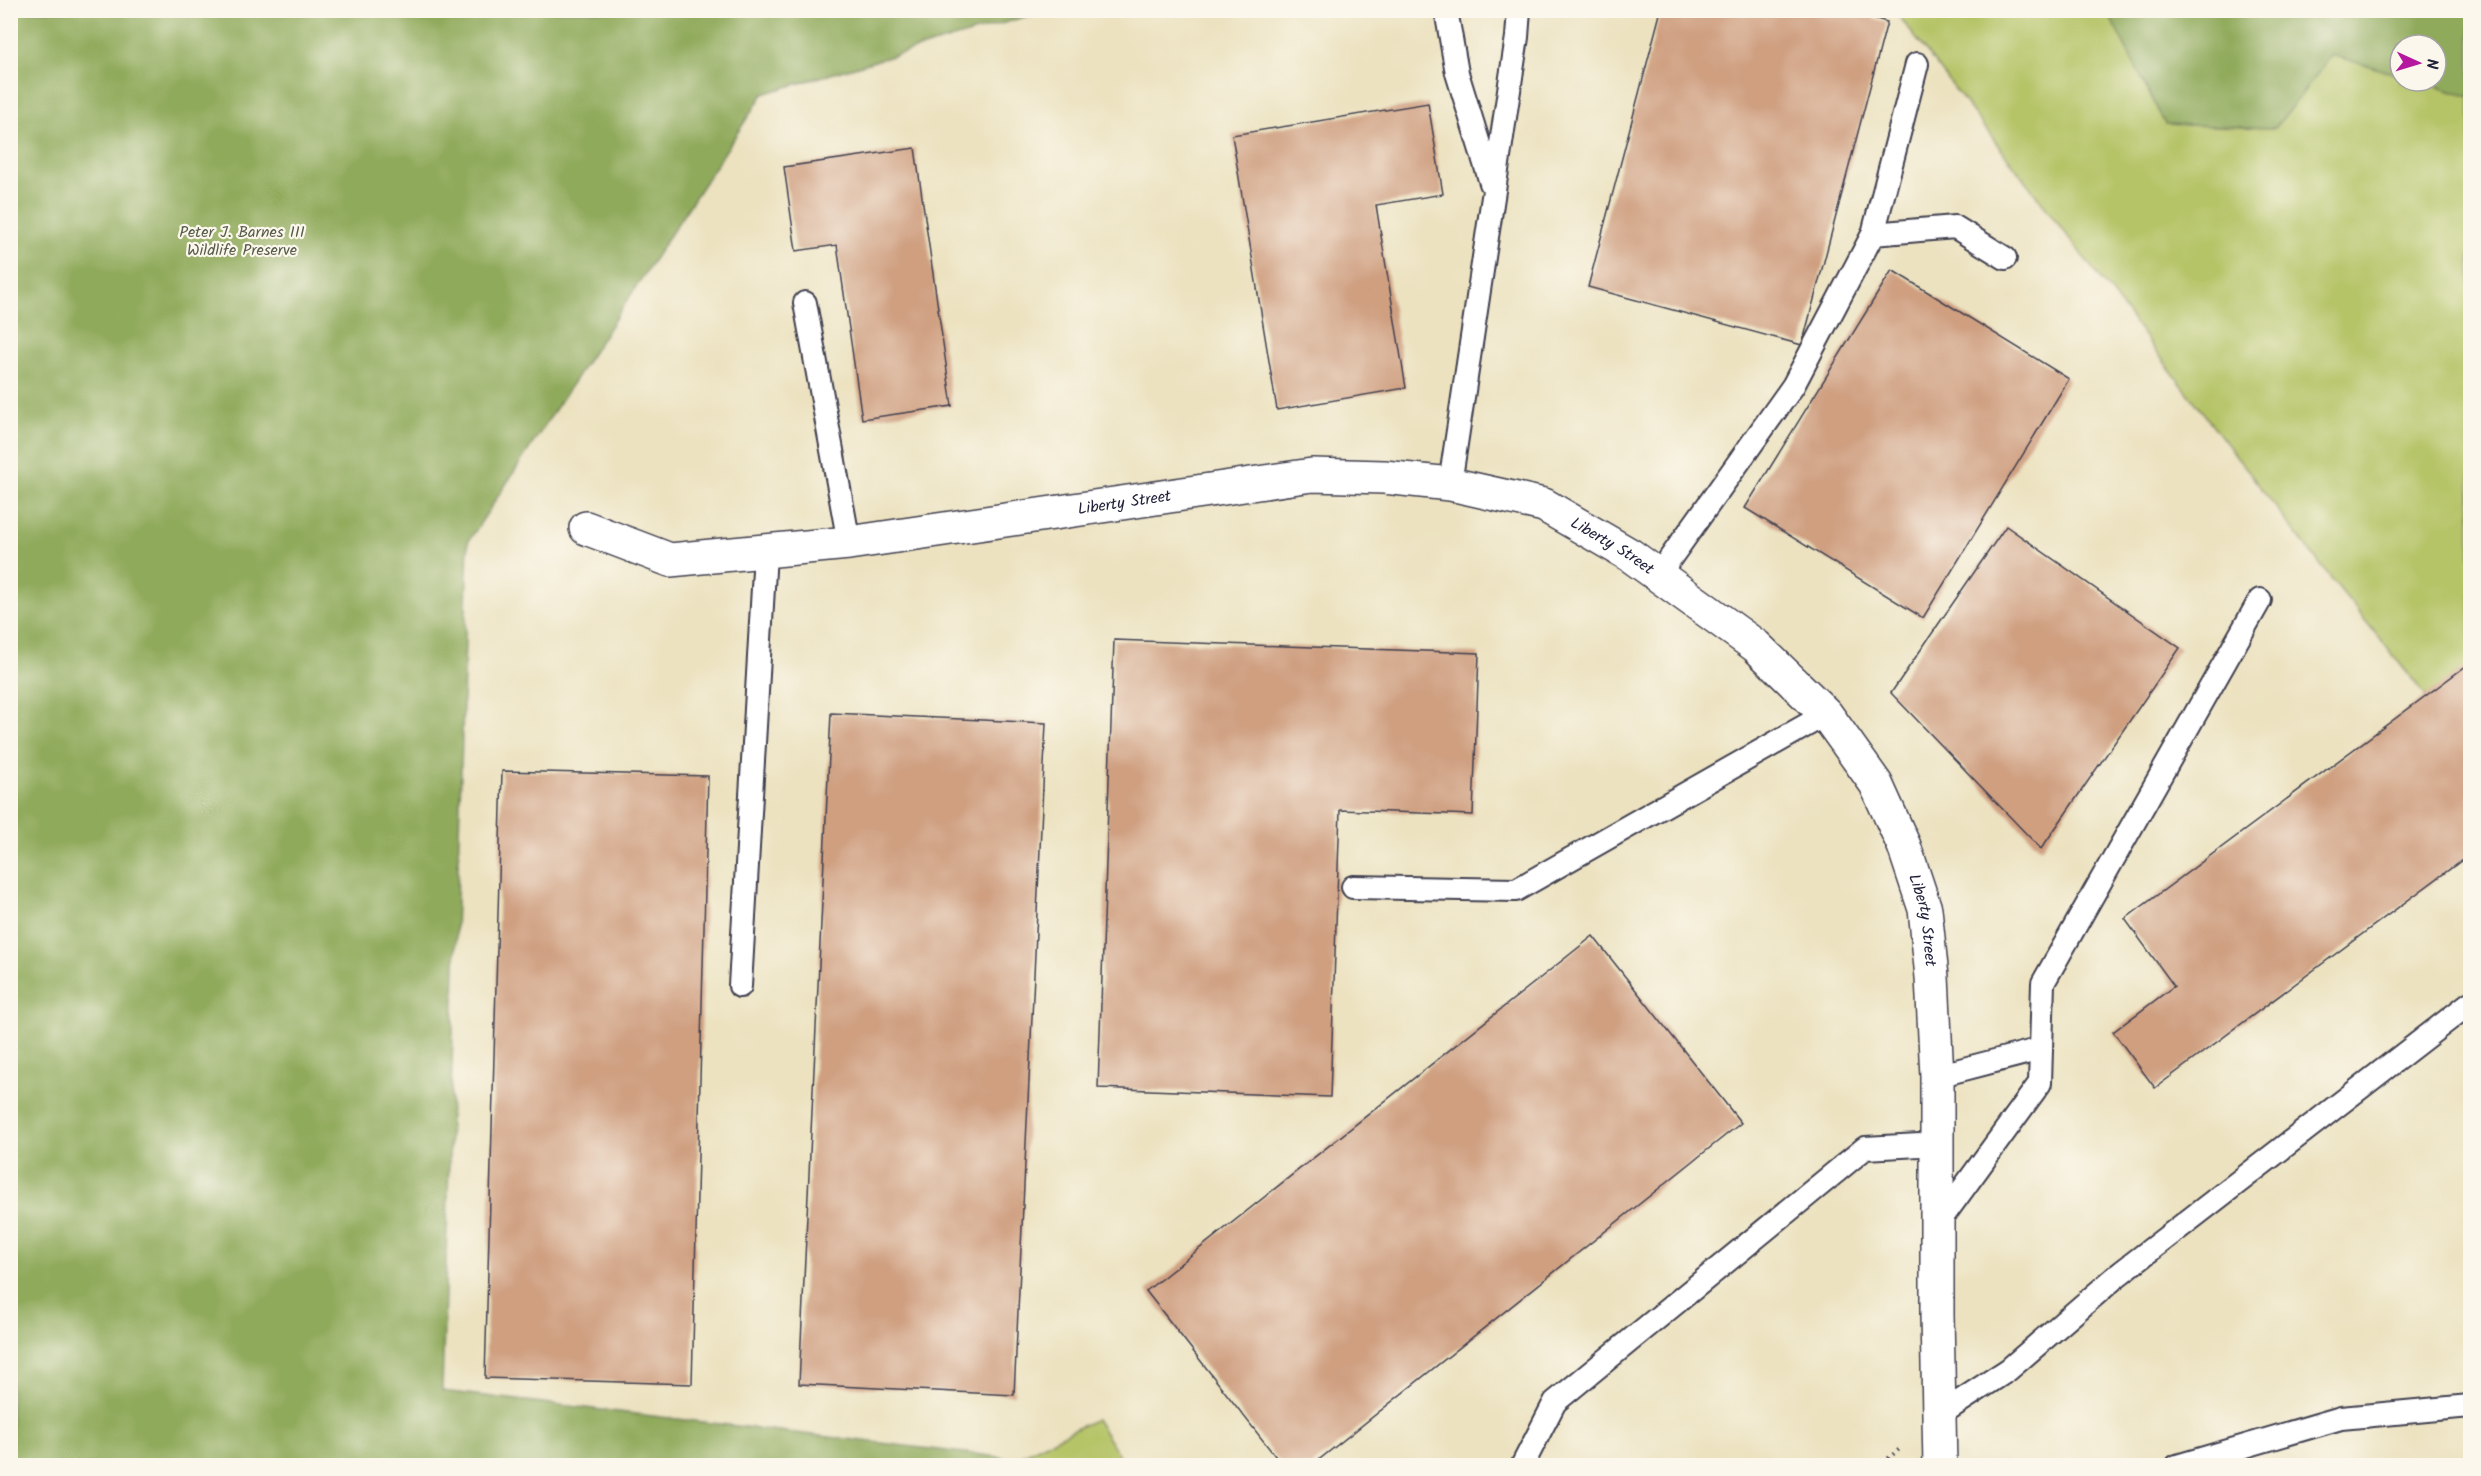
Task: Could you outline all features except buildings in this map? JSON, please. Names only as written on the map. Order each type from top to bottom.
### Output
[{"type":"street","name":"Liberty Street","points":[[586,528],[670,560],[765,553],[849,543],[1312,475],[1384,477],[1450,484],[1545,505],[1659,574],[1756,646],[1826,714],[1876,784],[1904,846],[1925,909],[1937,1076],[1936,1226],[1940,1466]]},
{"type":"lane","points":[[1446,10],[1456,73],[1494,190]]},
{"type":"lane","points":[[1450,484],[1519,10]]},
{"type":"lane","points":[[1659,574],[1792,386],[1873,234],[1917,64]]},
{"type":"lane","points":[[1873,234],[1955,227],[2005,258]]},
{"type":"lane","points":[[805,303],[849,543]]},
{"type":"lane","points":[[740,986],[765,553]]},
{"type":"lane","points":[[1936,1226],[2040,1083],[2043,983],[2260,600]]},
{"type":"lane","points":[[1353,887],[1516,890],[1826,714]]},
{"type":"lane","points":[[1939,1415],[2008,1370],[2118,1275],[2470,1003]]},
{"type":"lane","points":[[1937,1076],[2041,1049]]},
{"type":"lane","points":[[1522,1466],[1555,1401],[1866,1148],[1938,1144]]},
{"type":"lane","points":[[2177,1466],[2341,1418],[2470,1406]]},
{"type":"green space","name":"Peter J. Barnes III Wildlife Preserve","points":[[10,11],[1045,11],[763,94],[468,542],[442,1391],[1066,1465],[11,1465]]},
{"type":"green space","points":[[1895,11],[2107,11],[2165,124],[2275,128],[2332,55],[2388,71],[2388,93],[2448,93],[2448,90],[2470,97],[2470,751],[2307,548]]},
{"type":"green space","points":[[2107,11],[2470,11],[2470,97],[2448,90],[2448,33],[2388,33],[2388,71],[2332,55],[2275,128],[2165,124]]},
{"type":"green space","points":[[1096,1419],[1125,1465],[1000,1466]]}]
